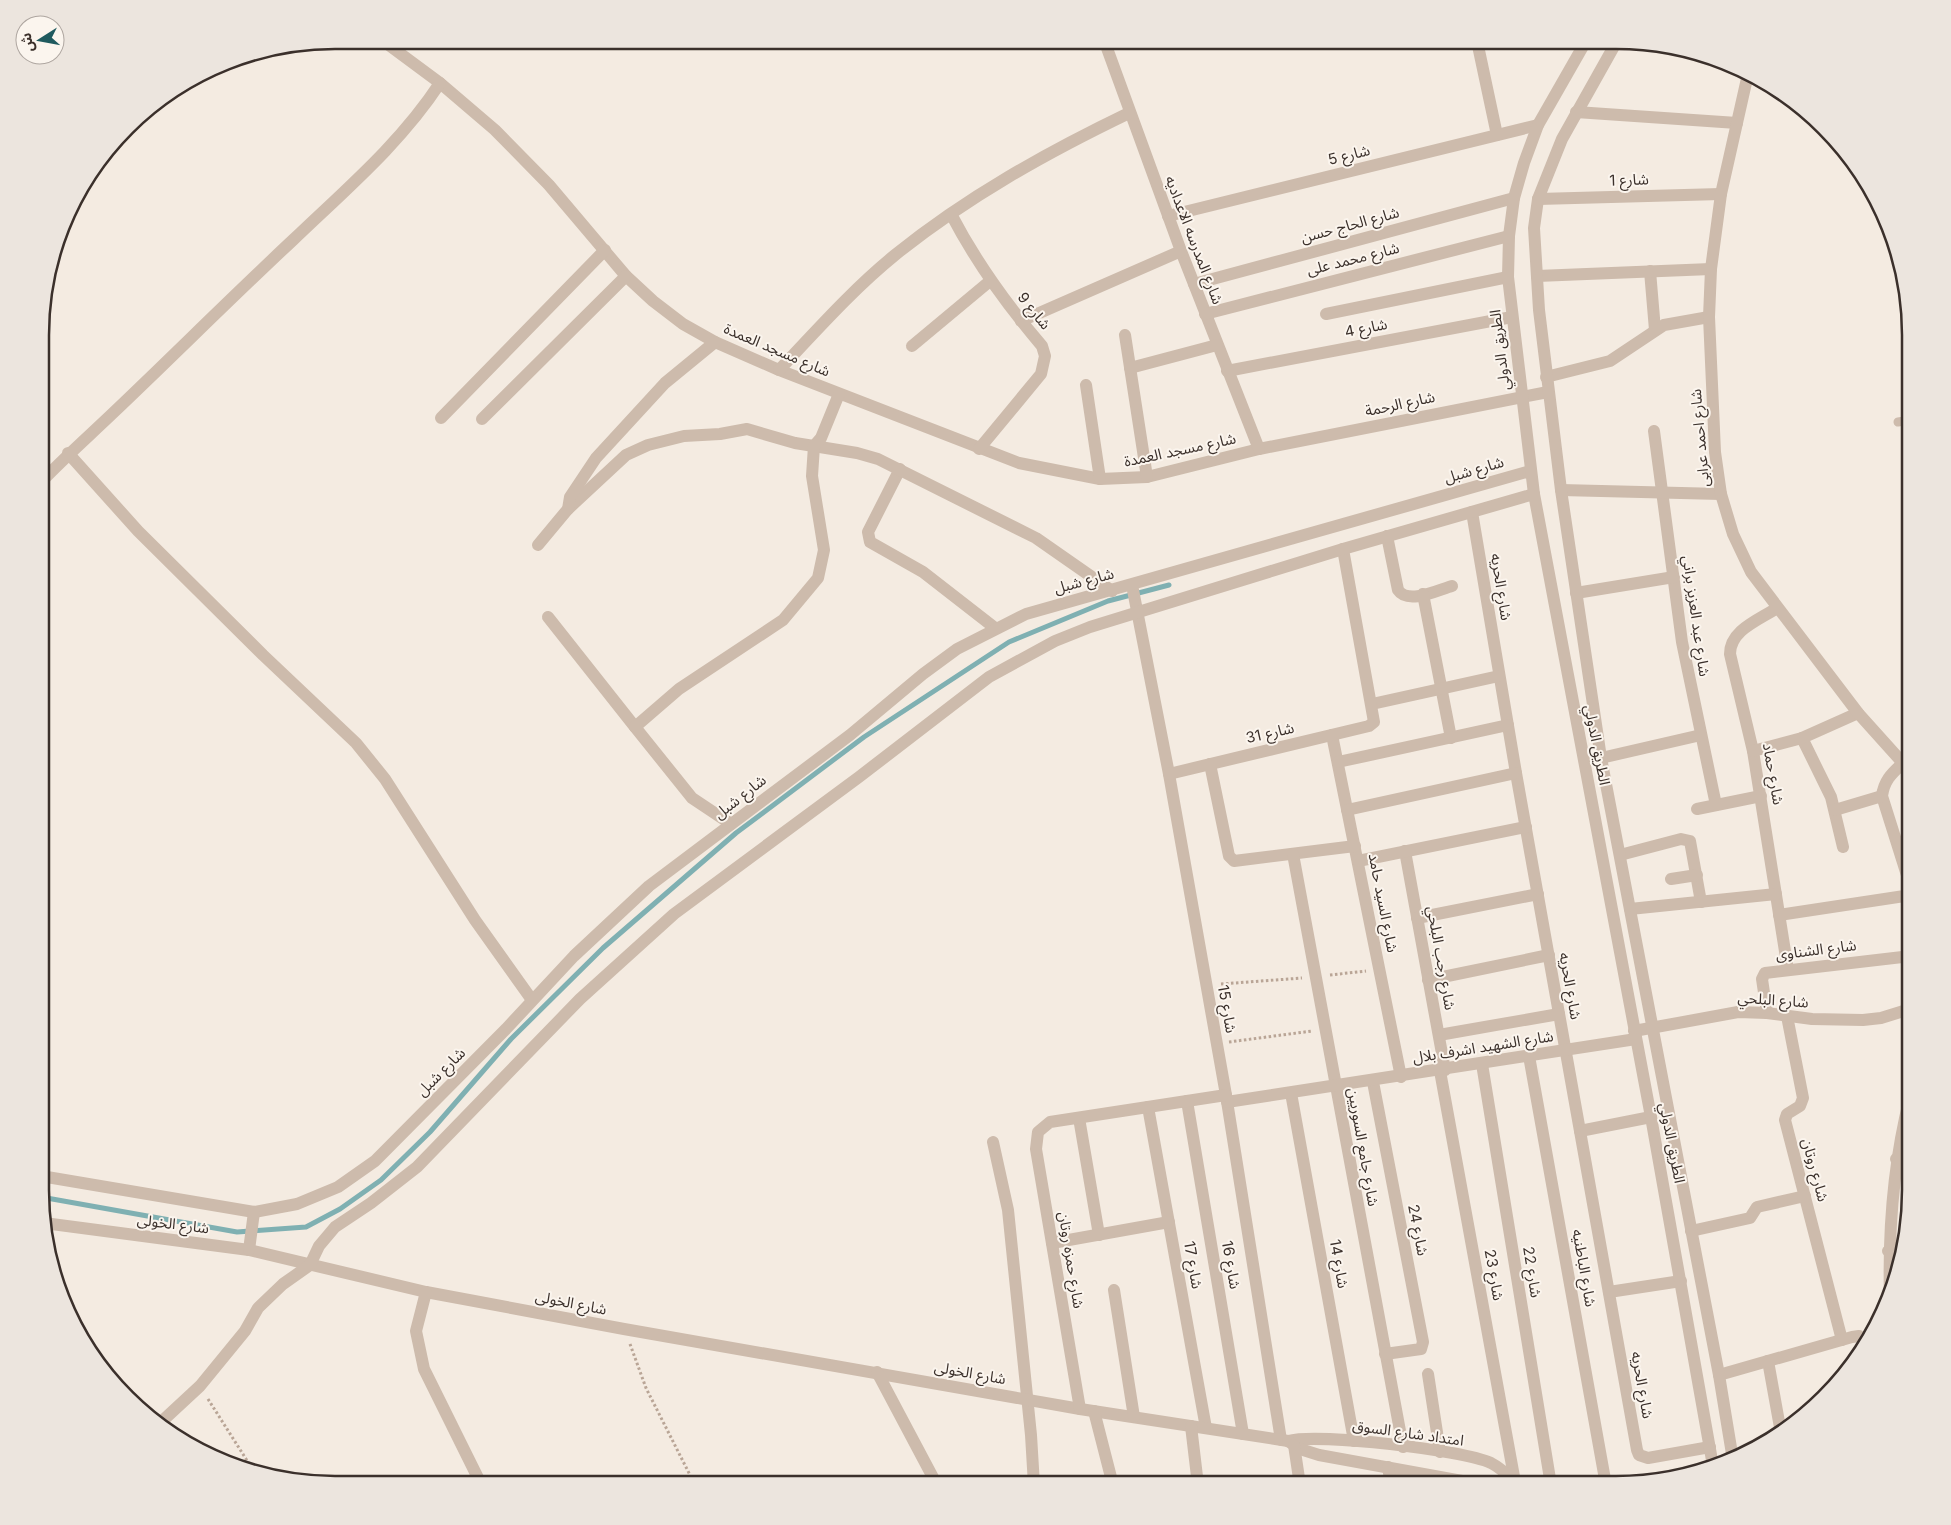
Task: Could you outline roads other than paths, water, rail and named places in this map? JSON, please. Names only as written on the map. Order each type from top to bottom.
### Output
[{"type":"street","name":"شارع مسجد العمدة","points":[[394,49],[440,83],[523,157],[606,250],[626,276],[653,301],[675,318],[715,342],[778,370],[1019,463],[1100,479],[1147,477],[1259,450]]},
{"type":"street","name":"شارع المدرسه الاعداديه","points":[[1107,49],[1129,113],[1205,314],[1259,450]]},
{"type":"street","points":[[1479,49],[1497,135]]},
{"type":"street","name":"الطريق الدولي","points":[[1581,49],[1538,125],[1524,163],[1514,198],[1509,236],[1508,277],[1530,471],[1651,1116],[1712,1460]]},
{"type":"street","name":"الطريق الدولي","points":[[1612,49],[1576,112],[1549,170],[1538,199],[1534,228],[1537,276],[1546,377],[1561,490],[1601,758],[1735,1451]]},
{"type":"street","name":"شارع احمد عرابى","points":[[1747,80],[1721,194],[1710,269],[1709,317],[1715,452],[1721,494],[1733,534],[1751,572],[1858,713],[1902,763]]},
{"type":"street","points":[[49,473],[68,453],[112,415],[294,239],[367,172],[410,125],[440,83]]},
{"type":"street","points":[[1576,112],[1736,123]]},
{"type":"street","points":[[778,370],[834,312],[894,256],[951,214],[1013,173],[1129,113]]},
{"type":"street","name":"شارع 5","points":[[1168,216],[1538,125]]},
{"type":"street","name":"شارع 1","points":[[1538,199],[1721,194]]},
{"type":"street","name":"شارع الحاج حسن","points":[[1194,284],[1514,198]]},
{"type":"street","name":"شارع 9","points":[[951,214],[968,248],[990,280],[1042,346],[1045,356],[1045,365],[1041,374],[979,449]]},
{"type":"street","name":"شارع محمد على","points":[[1205,314],[1509,236]]},
{"type":"street","points":[[441,418],[606,250]]},
{"type":"street","points":[[1021,321],[1181,250]]},
{"type":"street","points":[[1537,276],[1710,269]]},
{"type":"street","points":[[1650,271],[1655,330]]},
{"type":"street","points":[[482,419],[626,276]]},
{"type":"street","points":[[1326,314],[1508,277]]},
{"type":"street","points":[[912,346],[990,280]]},
{"type":"street","name":"شارع 4","points":[[1227,371],[1512,316]]},
{"type":"street","points":[[1546,377],[1610,360],[1655,330],[1682,320],[1709,317]]},
{"type":"street","points":[[1124,336],[1147,477]]},
{"type":"street","points":[[568,509],[570,497],[596,458],[665,383],[715,342]]},
{"type":"street","points":[[1130,368],[1217,345]]},
{"type":"street","points":[[1086,385],[1100,479]]},
{"type":"street","name":"شارع الرحمة","points":[[1259,450],[1548,392]]},
{"type":"street","points":[[635,727],[679,689],[783,620],[818,578],[824,544],[812,476],[814,446],[821,438],[839,394]]},
{"type":"street","points":[[538,545],[568,509],[626,455],[648,445],[684,436],[747,430],[878,459],[1036,538],[1112,590]]},
{"type":"street","name":"شارع عبد العزيز براني","points":[[1654,431],[1664,492],[1684,656],[1716,805]]},
{"type":"street","points":[[68,453],[138,531],[262,655],[356,743],[385,779],[475,920],[532,1000]]},
{"type":"street","points":[[900,469],[868,532],[870,542],[922,572],[995,628]]},
{"type":"street","name":"شارع شبل","points":[[49,1177],[254,1215],[297,1204],[318,1196],[364,1170],[376,1161],[499,1036],[574,956],[649,886],[889,704],[923,674],[957,650],[995,628],[1026,614],[1530,471]]},
{"type":"street","points":[[1561,490],[1721,494]]},
{"type":"street","points":[[164,1420],[200,1386],[245,1331],[258,1308],[283,1284],[310,1265],[319,1246],[335,1227],[371,1203],[417,1167],[580,999],[674,914],[859,777],[989,677],[1055,641],[1090,627],[1343,549],[1534,494]]},
{"type":"street","name":"شارع الحريه","points":[[1472,512],[1548,955],[1637,1450],[1639,1455],[1648,1458],[1710,1447]]},
{"type":"street","points":[[1388,536],[1398,590],[1405,597],[1452,586]]},
{"type":"street","points":[[1343,549],[1372,704],[1499,676]]},
{"type":"street","points":[[1576,593],[1674,577]]},
{"type":"street","name":"شارع 15","points":[[1132,585],[1169,774],[1288,1442],[1297,1476]]},
{"type":"street","points":[[1423,594],[1451,738]]},
{"type":"street","name":"شارع حماد","points":[[1778,608],[1739,633],[1730,646],[1730,654],[1753,751],[1788,970]]},
{"type":"street","points":[[548,617],[692,798],[731,824]]},
{"type":"street","name":"شارع 31","points":[[1169,774],[1369,726],[1374,719],[1372,704]]},
{"type":"street","points":[[1753,751],[1802,738],[1858,713]]},
{"type":"street","points":[[1338,762],[1508,725]]},
{"type":"street","name":"شارع السيد حامد","points":[[1332,735],[1401,1076]]},
{"type":"street","points":[[1601,758],[1701,735]]},
{"type":"street","points":[[1802,738],[1835,810],[1844,847]]},
{"type":"street","points":[[1210,764],[1229,856],[1234,861],[1354,846]]},
{"type":"street","points":[[1902,770],[1889,776],[1884,785],[1882,796],[1902,851]]},
{"type":"street","points":[[1347,810],[1516,773]]},
{"type":"street","points":[[1697,809],[1761,796]]},
{"type":"street","points":[[1835,810],[1882,796]]},
{"type":"street","points":[[1358,861],[1526,827]]},
{"type":"street","points":[[1620,855],[1686,839],[1692,845],[1701,902]]},
{"type":"street","name":"شارع رجب البلحي","points":[[1405,851],[1443,1070]]},
{"type":"street","name":"شارع جامع السوريين","points":[[1293,854],[1403,1447]]},
{"type":"street","points":[[1671,880],[1697,875]]},
{"type":"street","points":[[1417,918],[1538,894]]},
{"type":"street","points":[[1630,909],[1776,894]]},
{"type":"street","points":[[1779,914],[1902,896]]},
{"type":"street","points":[[1428,980],[1548,955]]},
{"type":"street","name":"شارع الشناوى","points":[[1767,1013],[1762,976],[1769,972],[1902,957]]},
{"type":"street","name":"شارع البلحي","points":[[1635,1035],[1653,1027],[1724,1013],[1767,1013],[1837,1020],[1863,1020],[1881,1018],[1902,1011]]},
{"type":"street","points":[[1438,1035],[1559,1014]]},
{"type":"street","name":"شارع روتان","points":[[1787,1016],[1803,1098],[1800,1106],[1786,1114],[1785,1120],[1842,1340]]},
{"type":"street","name":"شارع الشهيد اشرف بلال","points":[[1050,1122],[1187,1101],[1291,1093],[1373,1082],[1565,1050],[1635,1035]]},
{"type":"street","name":"شارع الباطنيه","points":[[1529,1056],[1604,1476]]},
{"type":"street","name":"شارع 22","points":[[1482,1064],[1549,1476]]},
{"type":"street","name":"شارع 23","points":[[1443,1070],[1514,1476]]},
{"type":"street","name":"شارع 24","points":[[1373,1082],[1423,1342],[1421,1349],[1385,1354]]},
{"type":"street","name":"شارع 14","points":[[1291,1093],[1354,1442]]},
{"type":"street","name":"شارع 16","points":[[1187,1101],[1243,1434]]},
{"type":"street","name":"شارع 17","points":[[1148,1107],[1206,1428]]},
{"type":"street","points":[[1580,1131],[1651,1116]]},
{"type":"street","points":[[1079,1118],[1099,1235]]},
{"type":"street","name":"شارع حمزه روتان","points":[[1050,1122],[1038,1132],[1035,1141],[1080,1409]]},
{"type":"street","points":[[1889,1277],[1890,1205],[1896,1159],[1902,1132]]},
{"type":"street","points":[[993,1142],[1008,1210],[1028,1400],[1033,1476]]},
{"type":"street","points":[[1896,1159],[1902,1159]]},
{"type":"street","points":[[1691,1231],[1750,1218],[1757,1207],[1805,1196]]},
{"type":"street","points":[[250,1246],[254,1215]]},
{"type":"street","points":[[1052,1243],[1169,1222]]},
{"type":"street","name":"شارع الخولى","points":[[51,1224],[250,1246],[310,1265],[426,1292],[624,1329],[1094,1411]]},
{"type":"street","points":[[1888,1251],[1896,1249]]},
{"type":"street","points":[[1608,1292],[1681,1281]]},
{"type":"street","points":[[1114,1290],[1134,1417]]},
{"type":"street","points":[[426,1292],[416,1331],[424,1369],[478,1476]]},
{"type":"street","points":[[1719,1375],[1842,1340],[1859,1336],[1861,1338]]},
{"type":"street","points":[[1768,1361],[1780,1425]]},
{"type":"street","points":[[877,1372],[932,1476]]},
{"type":"street","points":[[1428,1374],[1440,1452]]},
{"type":"street","points":[[1094,1411],[1111,1476]]},
{"type":"street","name":"امتداد شارع السوق","points":[[1094,1411],[1288,1442],[1319,1455],[1430,1476]]},
{"type":"street","points":[[1190,1426],[1197,1476]]},
{"type":"street","name":"امتداد شارع السوق","points":[[1288,1442],[1305,1438],[1440,1452],[1491,1463],[1506,1476]]},
{"type":"street","points":[[1388,1467],[1389,1476]]},
{"type":"lane","points":[[1898,422],[1902,421]]},
{"type":"waterway","points":[[49,1198],[237,1232],[306,1227],[340,1209],[381,1180],[430,1132],[511,1039],[603,948],[736,833],[864,737],[1009,642],[1108,601],[1169,585]]}]
